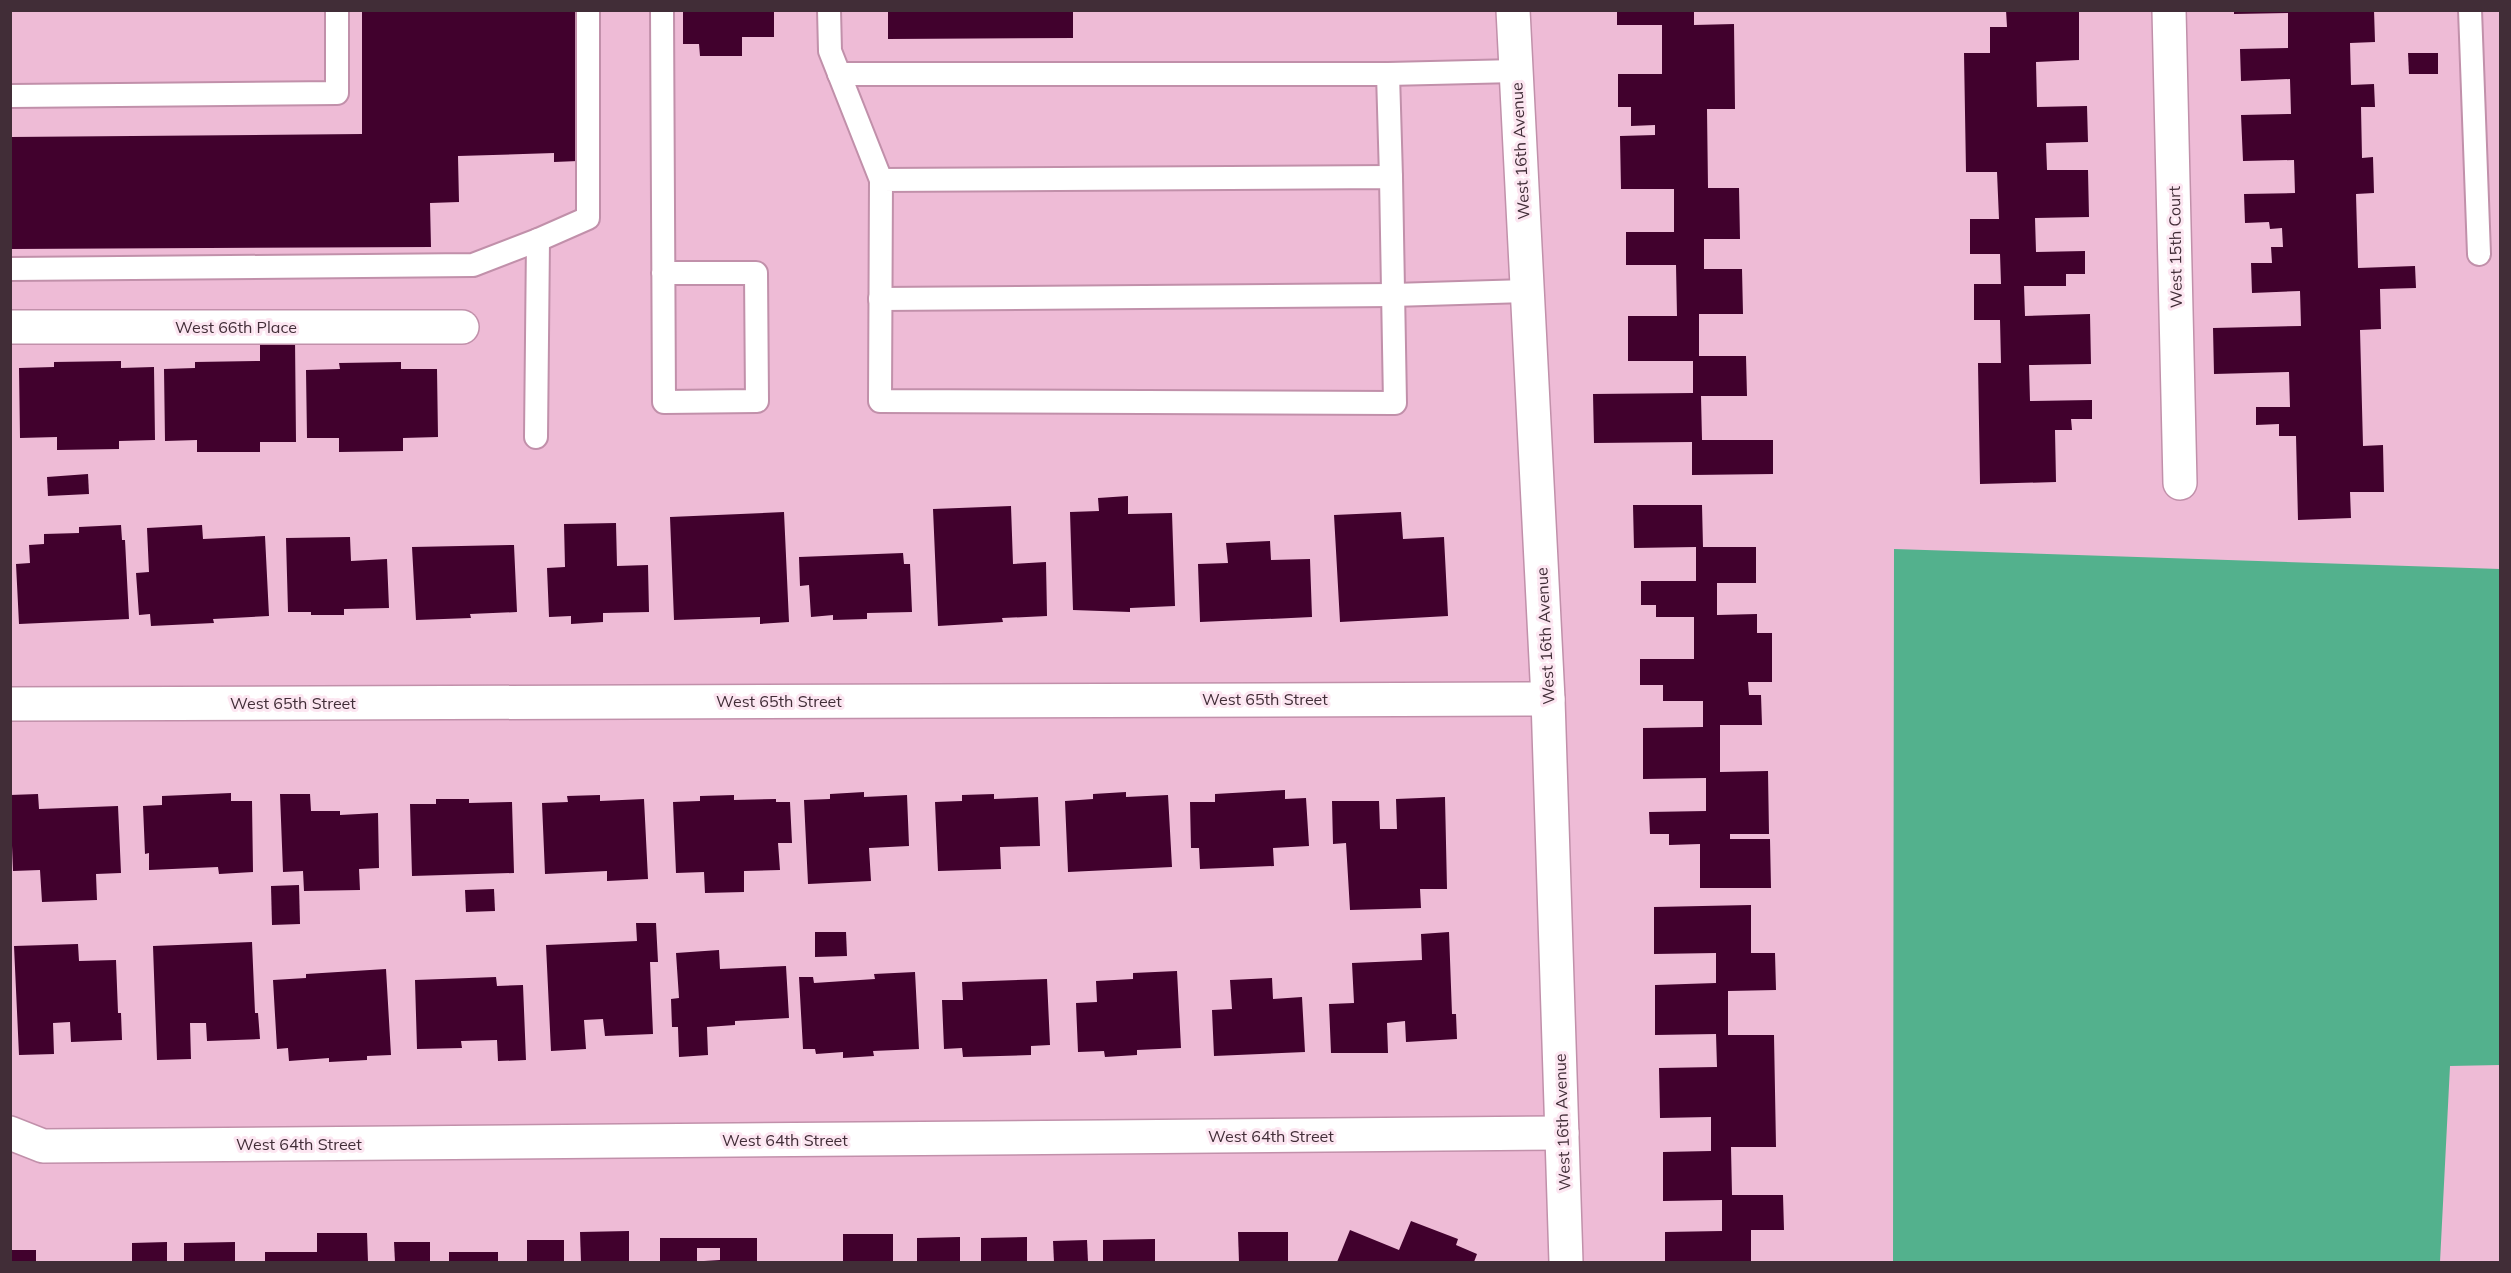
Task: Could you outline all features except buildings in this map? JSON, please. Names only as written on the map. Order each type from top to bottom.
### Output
[{"type":"street","name":"West 16th Avenue","points":[[1513,10],[1548,699],[1566,1263]]},
{"type":"street","name":"West 15th Court","points":[[2169,10],[2180,483]]},
{"type":"street","name":"West 66th Place","points":[[10,327],[462,327]]},
{"type":"street","name":"West 65th Street","points":[[10,704],[1548,699]]},
{"type":"street","name":"West 64th Street","points":[[10,1133],[43,1146],[1562,1133]]},
{"type":"lane","points":[[10,96],[337,93],[337,10]]},
{"type":"lane","points":[[10,268],[473,265],[588,218],[588,10]]},
{"type":"lane","points":[[662,10],[663,273],[664,402],[757,401],[756,273],[663,273]]},
{"type":"lane","points":[[830,10],[830,51],[881,180],[880,401],[1395,403],[1388,74]]},
{"type":"lane","points":[[2470,10],[2479,254]]},
{"type":"lane","points":[[839,74],[1388,74],[1516,71]]},
{"type":"lane","points":[[881,180],[1391,177]]},
{"type":"lane","points":[[536,437],[538,240]]},
{"type":"lane","points":[[880,299],[1527,291]]},
{"type":"shaded area","points":[[1894,549],[2500,569],[2500,1065],[2450,1066],[2440,1262],[1893,1262]]}]
